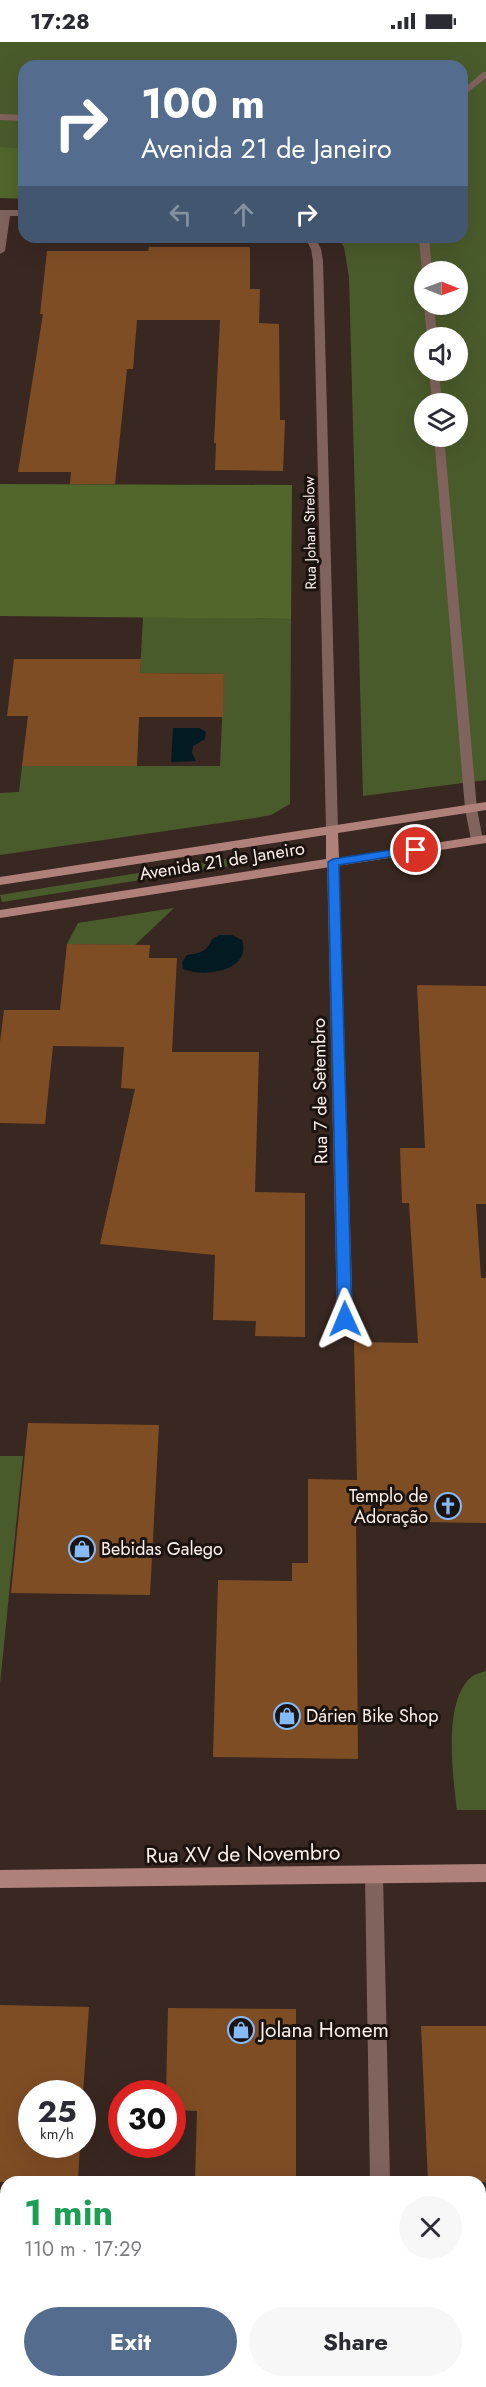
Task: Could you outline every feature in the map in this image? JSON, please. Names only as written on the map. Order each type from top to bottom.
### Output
[{"type":"main road","name":"Avenida 21 de Janeiro","points":[[0,881],[486,807]]},
{"type":"main road","points":[[332,830],[333,862]]},
{"type":"main road","name":"Avenida 21 de Janeiro","points":[[0,914],[482,839]]},
{"type":"main road","name":"Rua XV de Novembro","points":[[0,1879],[486,1873]]},
{"type":"street","points":[[468,89],[486,74]]},
{"type":"street","points":[[0,117],[18,118]]},
{"type":"street","points":[[0,251],[3,213]]},
{"type":"street","name":"Rua Johan Strelow","points":[[313,243],[318,261],[332,830]]},
{"type":"street","points":[[425,243],[426,261]]},
{"type":"street","points":[[440,447],[471,809],[482,839]]},
{"type":"street","name":"Rua 7 de Setembro","points":[[333,862],[345,1319]]},
{"type":"street","points":[[374,1875],[380,2176]]},
{"type":"green space","points":[[0,42],[486,42],[486,780],[363,796],[349,277],[342,243],[468,243],[468,60],[18,60],[18,199],[0,198]]},
{"type":"green space","points":[[0,147],[18,148],[18,198],[0,198]]},
{"type":"green space","points":[[0,484],[292,485],[291,619],[0,616]]},
{"type":"green space","points":[[143,617],[291,619],[290,804],[271,815],[255,818],[0,855],[0,793],[19,792],[22,766],[220,766],[224,674],[140,673]]},
{"type":"green space","points":[[233,858],[235,865],[2,902],[0,895]]},
{"type":"green space","points":[[174,908],[135,945],[67,944],[78,923]]},
{"type":"green space","points":[[0,1456],[23,1456],[0,1684]]},
{"type":"green space","points":[[486,1671],[486,1810],[457,1810],[452,1759],[453,1719],[463,1686],[473,1676]]},
{"type":"water","points":[[173,728],[199,728],[206,732],[205,739],[193,746],[192,753],[196,761],[171,762]]},
{"type":"water","points":[[220,935],[232,935],[242,940],[243,951],[240,959],[234,965],[203,973],[183,969],[182,962],[187,955],[202,951],[208,947],[212,939]]},
{"type":"building","points":[[149,247],[250,247],[250,289],[260,289],[259,323],[279,324],[280,420],[285,420],[283,471],[215,470],[216,443],[214,443],[220,320],[137,320],[133,369],[127,369],[115,484],[70,484],[71,472],[18,472],[43,314],[40,314],[47,251],[148,251]]},
{"type":"building","points":[[14,659],[141,659],[140,673],[224,674],[223,717],[139,717],[137,766],[22,766],[28,716],[7,716]]},
{"type":"building","points":[[67,944],[150,945],[149,958],[177,958],[172,1052],[259,1052],[255,1192],[305,1193],[305,1337],[255,1336],[256,1321],[213,1320],[215,1255],[100,1244],[135,1089],[121,1088],[124,1047],[53,1046],[45,1124],[0,1123],[0,1042],[4,1010],[60,1010]]},
{"type":"building","points":[[417,985],[486,986],[486,1204],[476,1204],[481,1278],[486,1278],[486,1523],[356,1521],[358,1759],[213,1757],[218,1580],[292,1581],[292,1563],[308,1563],[308,1479],[357,1480],[354,1342],[418,1343],[409,1203],[402,1203],[400,1148],[425,1148]]},
{"type":"building","points":[[28,1423],[159,1425],[150,1595],[11,1593]]},
{"type":"building","points":[[0,2005],[89,2007],[84,2080],[18,2080],[18,2158],[79,2158],[78,2176],[0,2176]]},
{"type":"building","points":[[168,2008],[296,2009],[296,2176],[195,2176],[197,2111],[186,2111],[186,2080],[166,2080]]},
{"type":"building","points":[[421,2026],[486,2026],[486,2176],[428,2176]]},
{"type":"place","name":"Templo de Adoração","points":[[448,1506]]},
{"type":"place","name":"Bebidas Galego","points":[[82,1549]]},
{"type":"place","name":"Dárien Bike Shop","points":[[287,1716]]},
{"type":"place","name":"Jolana Homem","points":[[241,2030]]},
{"type":"route","points":[[345,1319],[333,862],[416,850]]}]
